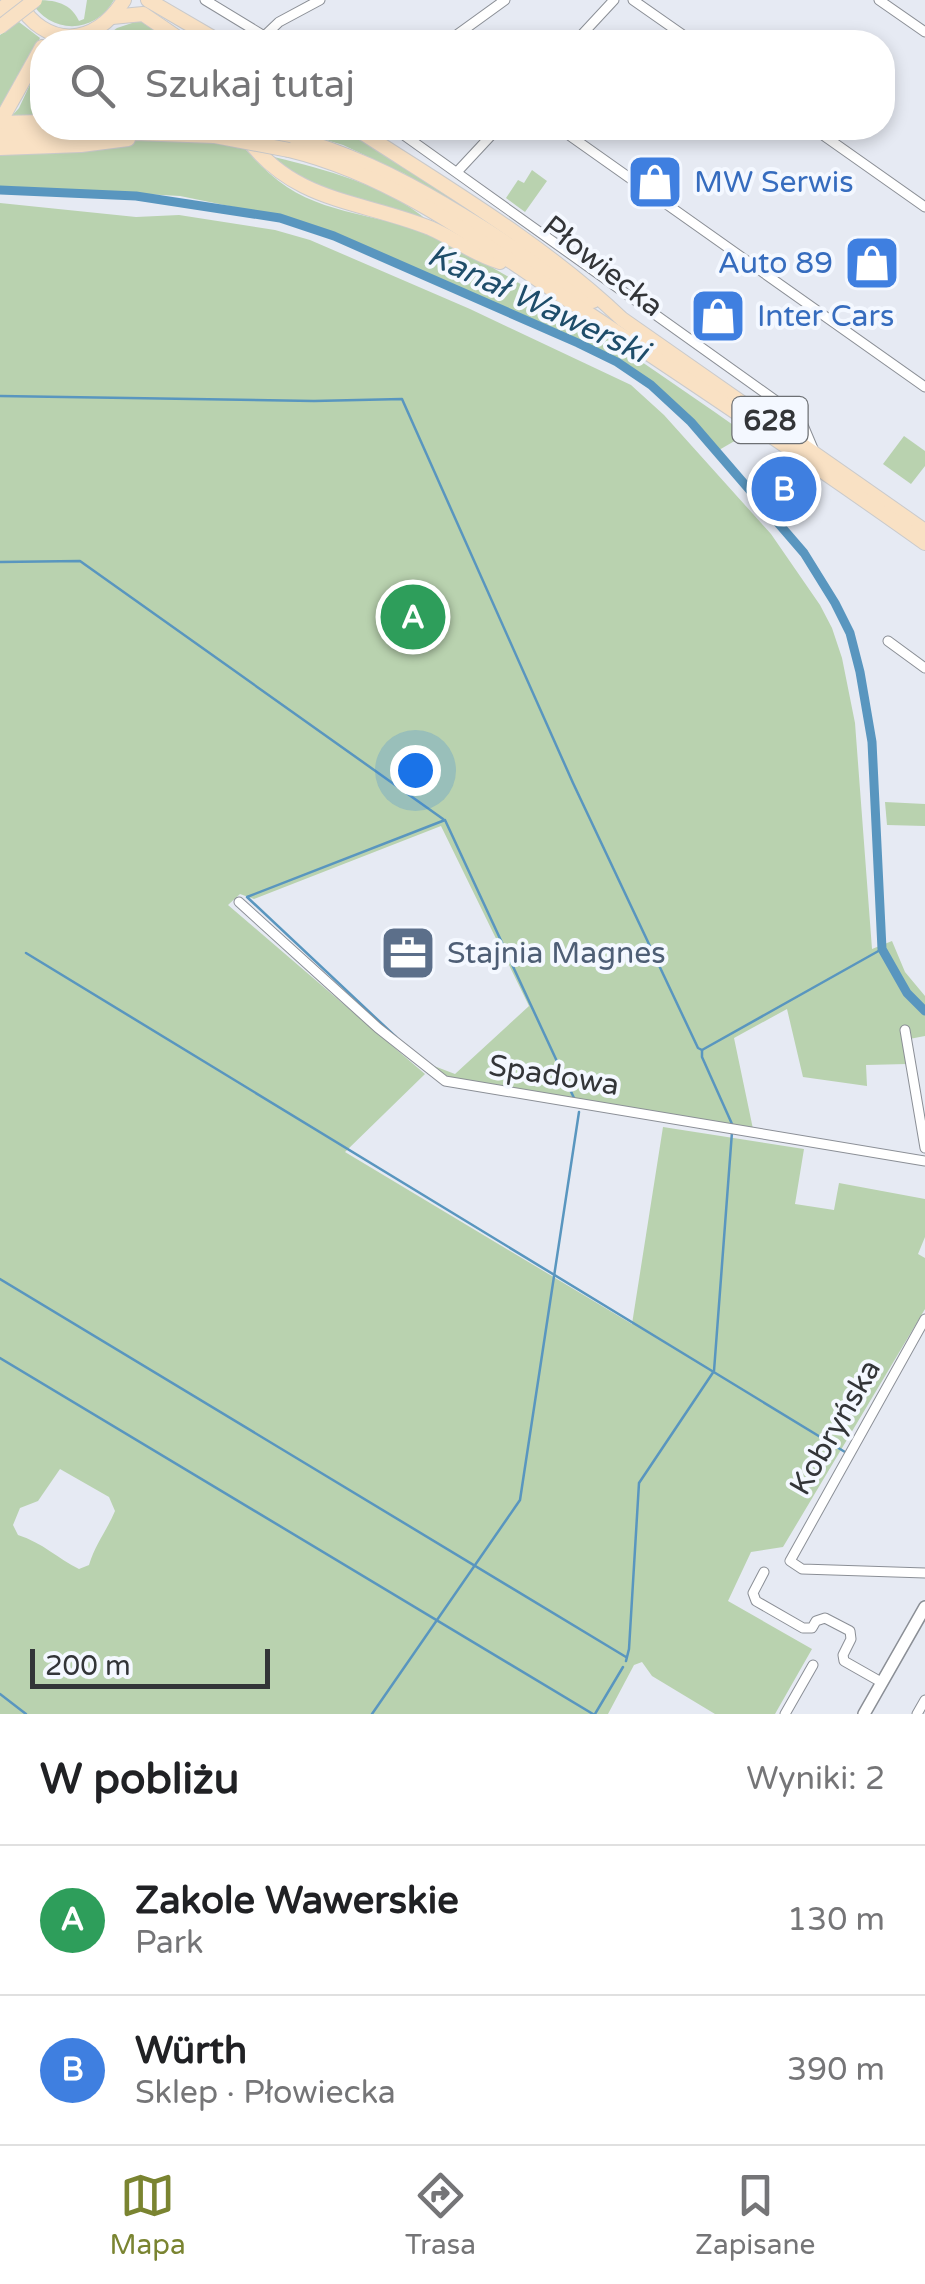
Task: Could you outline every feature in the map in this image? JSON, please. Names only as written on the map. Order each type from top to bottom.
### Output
[{"type":"main road","points":[[0,10],[15,0],[40,30]]},
{"type":"main road","points":[[0,27],[35,0]]},
{"type":"main road","points":[[93,30],[112,18],[124,0]]},
{"type":"main road","points":[[148,0],[199,30]]},
{"type":"main road","points":[[112,18],[143,14],[166,30]]},
{"type":"main road","points":[[30,74],[0,122],[30,131]]},
{"type":"main road","points":[[0,136],[30,135]]},
{"type":"main road","points":[[0,148],[30,139]]},
{"type":"main road","name":"628","points":[[236,140],[289,150],[383,183],[519,268]]},
{"type":"main road","points":[[249,140],[266,162],[296,184],[320,195],[404,218],[491,260],[519,268]]},
{"type":"main road","name":"628","points":[[302,140],[336,150],[404,180],[622,319]]},
{"type":"main road","name":"Płowiecka","points":[[373,140],[540,250],[583,282],[622,319],[922,523]]},
{"type":"main road","name":"Płowiecka","points":[[519,268],[780,440],[925,543]]},
{"type":"street","points":[[205,0],[248,30]]},
{"type":"street","points":[[271,30],[320,0]]},
{"type":"street","points":[[465,30],[506,0]]},
{"type":"street","points":[[586,30],[614,0]]},
{"type":"street","points":[[634,0],[677,30]]},
{"type":"street","points":[[879,0],[925,32]]},
{"type":"street","name":"Płowiecka","points":[[411,140],[800,418],[814,451]]},
{"type":"street","points":[[457,172],[487,140]]},
{"type":"street","points":[[577,140],[925,387]]},
{"type":"street","points":[[831,140],[925,206]]},
{"type":"street","points":[[888,641],[925,668]]},
{"type":"street","name":"Spadowa","points":[[239,902],[378,1028],[445,1081],[925,1161]]},
{"type":"street","points":[[905,1030],[925,1148]]},
{"type":"street","name":"Kobryńska","points":[[925,1319],[790,1560],[802,1569],[925,1573]]},
{"type":"street","points":[[764,1572],[752,1593],[756,1601],[803,1628],[812,1628],[816,1621],[825,1618],[850,1631],[844,1661],[881,1682]]},
{"type":"street","points":[[866,1713],[925,1607]]},
{"type":"street","points":[[785,1714],[813,1665]]},
{"type":"street","points":[[917,1714],[925,1700]]},
{"type":"green space","points":[[30,0],[65,5],[79,21],[84,19],[87,0],[114,0],[95,20],[72,26],[49,20]]},
{"type":"green space","points":[[19,22],[30,30],[30,55],[0,107],[0,35]]},
{"type":"green space","points":[[143,22],[156,30],[114,30]]},
{"type":"green space","points":[[30,85],[30,140],[238,140],[262,167],[305,197],[427,233],[484,263],[560,308],[743,432],[719,450],[651,382],[616,359],[298,220],[180,196],[0,186],[0,129],[19,108]]},
{"type":"green space","points":[[326,140],[363,140],[557,270],[405,174]]},
{"type":"green space","points":[[274,157],[374,188],[428,221],[304,182]]},
{"type":"green space","points":[[532,170],[547,181],[525,212],[506,198],[518,180],[524,183]]},
{"type":"green space","points":[[0,203],[136,217],[179,215],[275,230],[310,240],[631,385],[664,415],[771,534],[820,605],[842,658],[855,723],[872,949],[892,941],[905,972],[925,996],[925,1036],[904,1040],[907,1064],[866,1065],[867,1086],[803,1077],[787,1009],[734,1038],[753,1129],[447,1080],[430,1070],[434,1066],[455,1074],[529,1006],[441,826],[254,899],[240,894],[228,905],[425,1074],[345,1152],[632,1324],[663,1127],[804,1149],[795,1204],[834,1210],[839,1183],[925,1199],[925,1237],[918,1254],[925,1258],[925,1309],[783,1547],[751,1552],[728,1601],[812,1649],[775,1714],[715,1714],[652,1676],[642,1662],[634,1665],[608,1714],[0,1714]],"holes":[[[60,1469],[109,1497],[115,1511],[89,1565],[79,1569],[18,1535],[13,1525],[20,1508],[38,1501]]]},
{"type":"green space","points":[[904,436],[925,451],[925,466],[911,484],[883,464]]},
{"type":"green space","points":[[885,802],[925,804],[925,826],[887,825]]},
{"type":"waterway","name":"Kanał Wawerski","points":[[0,190],[136,196],[280,218],[334,236],[578,343],[651,385],[691,422],[804,553],[850,633],[872,742],[882,949],[907,993],[925,1011]]},
{"type":"waterway","points":[[0,396],[402,399],[573,783],[702,1050]]},
{"type":"waterway","points":[[0,562],[80,561],[443,819]]},
{"type":"waterway","points":[[396,1037],[247,897],[445,820],[574,1098]]},
{"type":"waterway","points":[[732,1124],[702,1050],[882,949]]},
{"type":"waterway","points":[[26,953],[845,1452]]},
{"type":"waterway","points":[[372,1714],[520,1500],[579,1112]]},
{"type":"waterway","points":[[626,1661],[639,1483],[714,1371],[732,1132]]},
{"type":"waterway","points":[[0,1279],[626,1657]]},
{"type":"waterway","points":[[0,1358],[593,1714]]},
{"type":"waterway","points":[[595,1714],[623,1667]]},
{"type":"waterway","points":[[0,1694],[26,1714]]},
{"type":"place","name":"MW Serwis","points":[[655,182]]},
{"type":"place","name":"Auto 89","points":[[872,263]]},
{"type":"place","name":"Inter Cars","points":[[718,316]]},
{"type":"place","name":"Würth","points":[[784,489]]},
{"type":"place","name":"Zakole Wawerskie","points":[[413,617]]},
{"type":"place","name":"Stajnia Magnes","points":[[408,953]]}]
